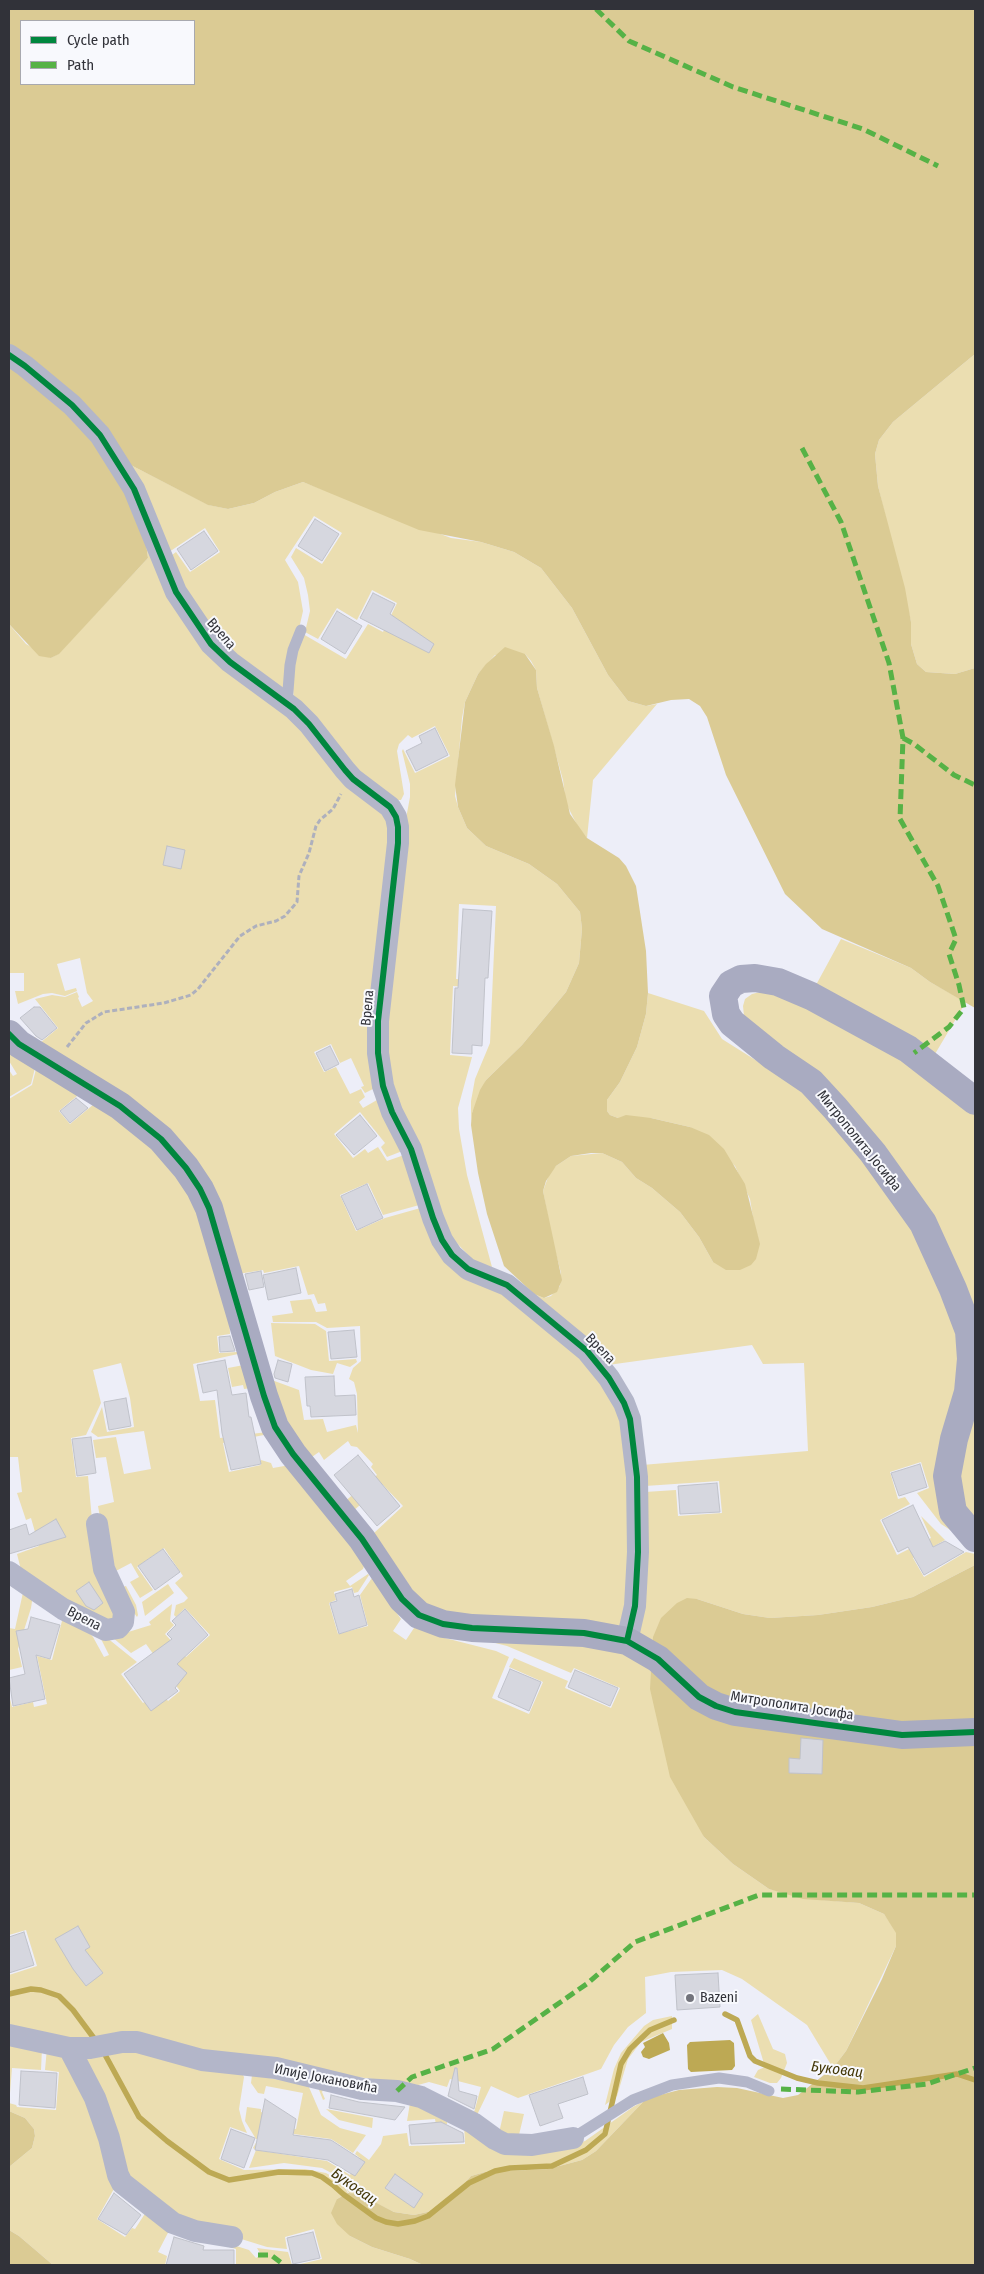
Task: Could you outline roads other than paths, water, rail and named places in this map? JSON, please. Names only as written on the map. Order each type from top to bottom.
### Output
[{"type":"street","name":"Врела","points":[[9,355],[72,405],[100,435],[134,489],[176,592],[210,644],[230,662],[287,704],[308,724],[353,779],[390,807],[396,817],[398,827],[378,1021],[378,1053],[383,1086],[392,1112],[411,1149],[442,1240],[452,1255],[468,1269],[507,1285],[587,1351],[609,1378],[624,1403],[630,1419],[638,1477],[638,1552],[635,1606],[627,1641]]},
{"type":"street","name":"Митрополита Јосифа","points":[[975,1101],[908,1049],[811,996],[778,982],[755,978],[741,978],[731,984],[723,996],[726,1014],[732,1023],[774,1057],[811,1082],[835,1108],[873,1154],[927,1231],[953,1289],[969,1331],[971,1359],[968,1392],[954,1439],[948,1476],[953,1512],[975,1538]]},
{"type":"street","points":[[9,1034],[18,1044],[120,1106],[161,1139],[186,1168],[200,1188],[221,1244],[264,1396],[275,1427],[292,1454],[362,1539],[402,1598],[411,1608],[419,1615],[443,1624],[472,1628],[584,1633],[627,1641]]},
{"type":"street","name":"Врела","points":[[9,1572],[63,1609],[106,1630],[118,1628],[123,1622],[124,1612],[104,1569],[97,1524]]},
{"type":"street","name":"Митрополита Јосифа","points":[[627,1641],[658,1659],[699,1697],[716,1706],[735,1712],[902,1735],[975,1732]]},
{"type":"street","name":"Илије Јокановића","points":[[9,2035],[89,2047],[137,2042],[202,2060],[276,2068],[362,2089],[408,2093],[421,2096],[473,2123],[505,2144],[532,2145],[560,2142],[573,2138]]},
{"type":"street","points":[[89,2047],[95,2098],[122,2183],[173,2223],[195,2230],[232,2237]]},
{"type":"lane","points":[[287,704],[290,664],[301,630]]},
{"type":"lane","points":[[573,2138],[585,2132],[620,2107],[672,2085],[703,2080],[736,2080],[769,2091]]},
{"type":"waterway","name":"Буковац","points":[[9,1994],[31,1989],[59,1996],[73,2010],[96,2041]]},
{"type":"waterway","name":"Буковац","points":[[725,2014],[737,2020],[750,2056],[755,2061],[797,2078],[818,2083],[863,2088],[957,2074],[975,2080]]},
{"type":"waterway","name":"Буковац","points":[[103,2051],[139,2117],[167,2141],[209,2172],[229,2180],[279,2172],[312,2173],[322,2177],[376,2218],[398,2224],[428,2216],[469,2183],[495,2171],[510,2168],[552,2166],[586,2150],[605,2134],[621,2064],[630,2049],[650,2030],[674,2020]]},
{"type":"place","name":"Bazeni","points":[[690,1998]]}]
